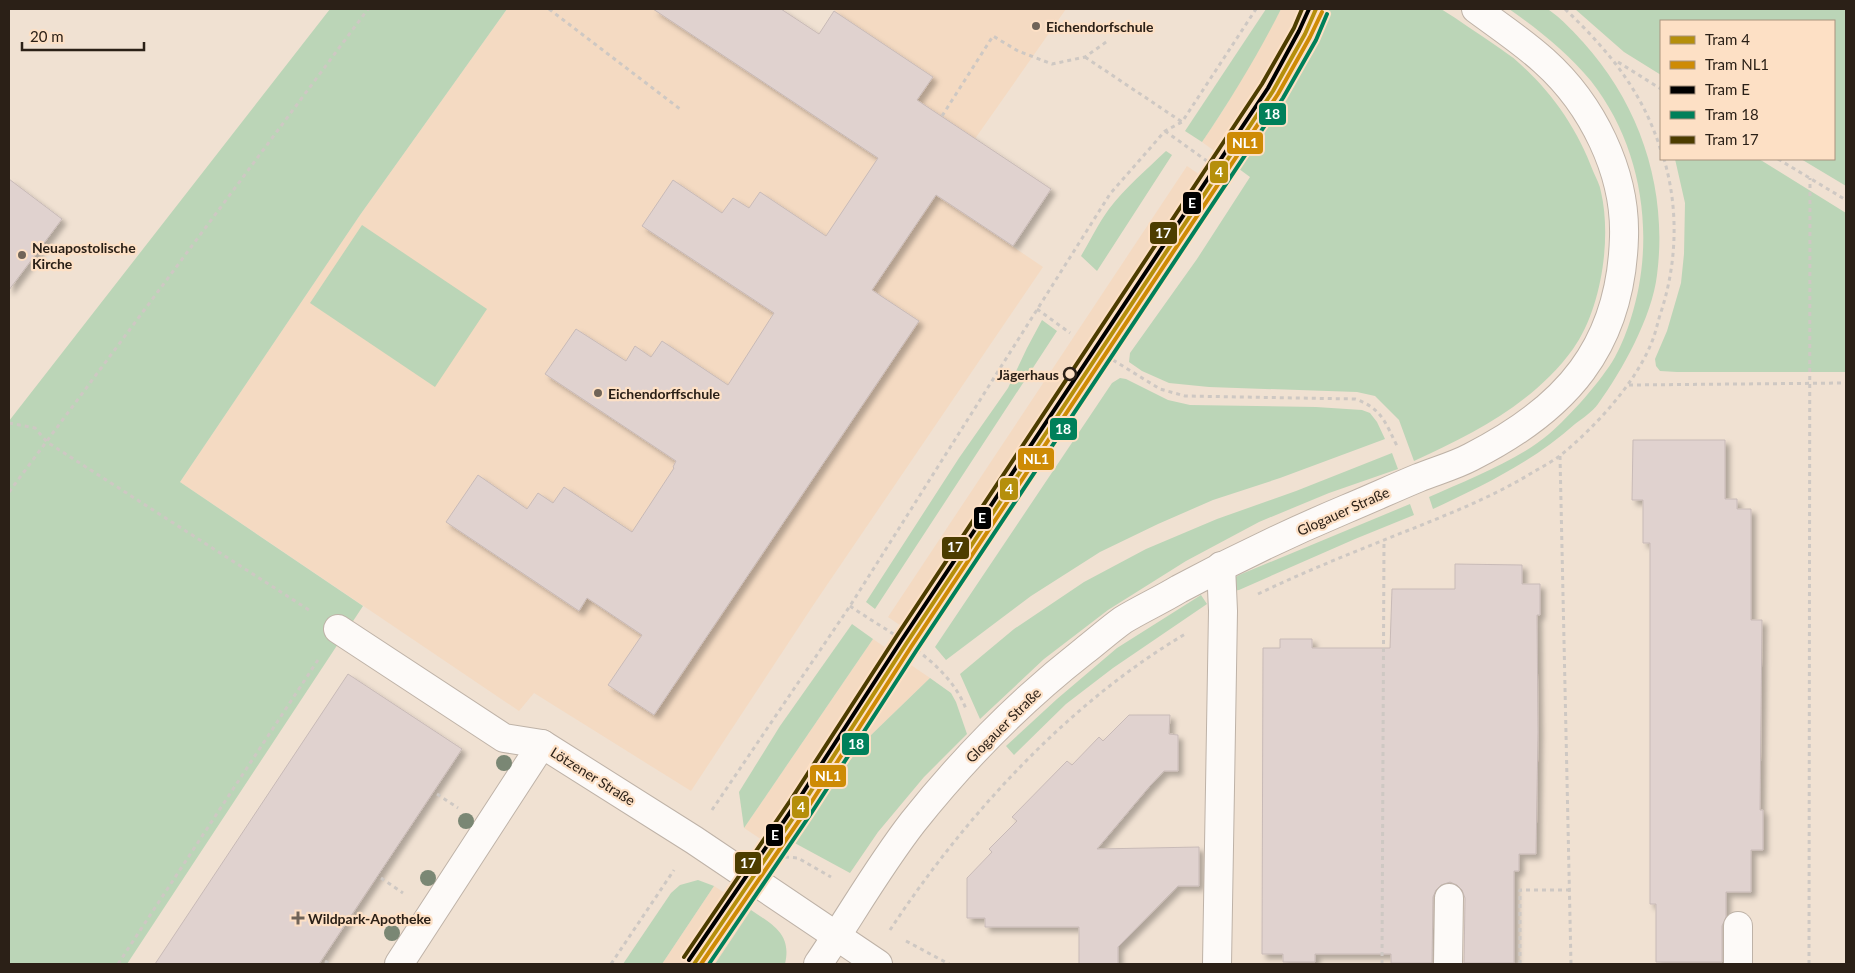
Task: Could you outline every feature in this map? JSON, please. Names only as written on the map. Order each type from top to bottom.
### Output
[{"type":"street","name":"Glogauer Straße","points":[[818,964],[862,895],[913,823],[986,738],[1060,670],[1123,620],[1222,566],[1312,523],[1469,458],[1502,439],[1565,392],[1596,350],[1608,326],[1619,290],[1623,259],[1624,225],[1621,194],[1608,156],[1596,127],[1582,104],[1546,63],[1476,9]]},
{"type":"street","points":[[1217,964],[1223,611],[1222,566]]},
{"type":"street","points":[[338,629],[504,738],[542,744]]},
{"type":"street","name":"Lötzener Straße","points":[[399,964],[542,744],[694,840],[878,964]]},
{"type":"street","points":[[1448,964],[1449,898]]},
{"type":"street","points":[[1738,926],[1738,964]]},
{"type":"path","points":[[9,492],[368,9]]},
{"type":"path","points":[[549,9],[680,110]]},
{"type":"path","points":[[611,964],[694,840],[707,817],[850,606],[1110,194],[1165,131],[1182,122],[1256,9]]},
{"type":"path","points":[[1565,9],[1615,60],[1655,130],[1660,148]]},
{"type":"path","points":[[942,116],[993,36],[1018,51],[1052,64],[1085,57],[1109,40]]},
{"type":"path","points":[[1085,57],[1182,122]]},
{"type":"path","points":[[1615,60],[1660,88]]},
{"type":"path","points":[[1165,131],[1232,179]]},
{"type":"path","points":[[897,936],[889,931],[952,843],[1018,770],[1095,696],[1167,645],[1223,611],[1296,576],[1484,500],[1560,456],[1592,426],[1628,385],[1650,345],[1666,297],[1673,259],[1674,218],[1664,160]]},
{"type":"path","points":[[1780,160],[1846,200]]},
{"type":"path","points":[[1809,964],[1810,178]]},
{"type":"path","points":[[1037,309],[1070,333]]},
{"type":"path","points":[[1114,360],[1160,389],[1185,396],[1355,399],[1368,403],[1384,419],[1429,522]]},
{"type":"path","points":[[1628,385],[1846,383]]},
{"type":"path","points":[[9,423],[35,428],[47,442],[338,629],[118,964]]},
{"type":"path","points":[[1560,456],[1571,964]]},
{"type":"path","points":[[1382,964],[1384,540]]},
{"type":"path","points":[[850,606],[919,652],[946,676],[960,694],[971,723],[1018,770]]},
{"type":"path","points":[[436,794],[458,808]]},
{"type":"path","points":[[1520,964],[1520,890],[1570,890]]},
{"type":"path","points":[[905,940],[949,964]]},
{"type":"path","points":[[325,961],[330,964]]},
{"type":"shaded area","name":"Eichendorffschule","points":[[507,9],[655,9],[679,26],[691,9],[781,9],[819,34],[836,9],[1066,9],[951,173],[987,229],[1043,267],[814,604],[691,791],[534,693],[519,711],[180,482],[360,215]]},
{"type":"shaded area","points":[[1281,9],[1329,9],[1293,78],[1235,166],[1202,142],[1222,112]]},
{"type":"shaded area","points":[[1187,166],[1219,188],[920,639],[888,617]]},
{"type":"shaded area","points":[[873,639],[930,678],[869,737],[820,798],[783,854],[744,828]]},
{"type":"shaded area","points":[[714,886],[751,910],[715,964],[662,964]]},
{"type":"green space","points":[[1539,8],[1551,11],[1583,42],[1621,93],[1635,121],[1654,181],[1659,243],[1657,275],[1649,308],[1635,343],[1617,376],[1593,410],[1543,450],[1489,482],[1433,509],[1429,497],[1523,453],[1549,434],[1576,408],[1594,387],[1615,357],[1628,328],[1639,288],[1643,257],[1640,195],[1633,164],[1623,135],[1609,107],[1591,81],[1573,61],[1553,42],[1509,9]]},
{"type":"green space","points":[[330,9],[507,9],[360,215],[180,482],[363,606],[127,964],[9,964],[9,421]]},
{"type":"green space","points":[[1266,9],[1281,9],[1244,77],[1202,142],[1185,131]]},
{"type":"green space","points":[[1329,9],[1441,9],[1461,22],[1516,60],[1553,99],[1580,141],[1601,192],[1605,231],[1602,274],[1591,315],[1573,349],[1540,385],[1521,401],[1480,428],[1414,461],[1399,420],[1375,396],[1357,392],[1209,387],[1169,383],[1142,371],[1129,362],[1130,353],[1197,259],[1250,177],[1235,166],[1293,78]]},
{"type":"green space","points":[[1575,9],[1846,9],[1846,186],[1803,160],[1835,160],[1835,20],[1660,20],[1660,74],[1624,52]]},
{"type":"green space","points":[[1166,151],[1172,155],[1097,271],[1081,256],[1109,209],[1136,179]]},
{"type":"green space","points":[[1675,160],[1761,160],[1846,213],[1846,372],[1660,371],[1656,366],[1655,359],[1667,331],[1681,283],[1684,254],[1685,203]]},
{"type":"green space","points":[[362,225],[487,309],[435,387],[310,303]]},
{"type":"green space","points":[[1042,320],[1057,331],[875,609],[866,602],[959,458],[1008,388]]},
{"type":"green space","points":[[1120,378],[1126,379],[1168,400],[1190,405],[1316,407],[1362,410],[1370,413],[1377,422],[1385,439],[1280,478],[1213,500],[1100,552],[1031,596],[946,660],[935,647],[1112,383]]},
{"type":"green space","points":[[1392,453],[1398,469],[1329,493],[1259,522],[1186,561],[1108,610],[1044,659],[980,719],[960,674],[1014,629],[1084,582],[1146,549],[1217,519],[1296,491]]},
{"type":"green space","points":[[1410,504],[1414,515],[1233,591],[1231,580],[1239,575]]},
{"type":"green space","points":[[1201,595],[1207,604],[1113,668],[1066,704],[1014,755],[1006,746],[1117,648]]},
{"type":"green space","points":[[852,624],[873,639],[744,828],[739,792],[780,726]]},
{"type":"green space","points":[[930,678],[951,693],[967,734],[924,777],[878,832],[850,873],[791,841],[820,797],[869,737]]},
{"type":"green space","points":[[698,880],[714,886],[662,964],[623,964],[671,893],[680,885]]},
{"type":"green space","points":[[751,910],[779,931],[786,945],[785,964],[715,964]]},
{"type":"building","points":[[653,9],[781,9],[819,34],[834,11],[933,77],[917,100],[1051,189],[1013,246],[936,195],[872,290],[919,321],[654,715],[608,685],[642,635],[587,598],[579,611],[446,522],[478,475],[527,509],[538,493],[553,503],[564,487],[632,532],[674,468],[676,461],[545,374],[576,329],[626,361],[635,346],[651,357],[662,341],[728,385],[774,313],[642,226],[673,180],[722,213],[733,198],[749,208],[760,192],[826,236],[878,158]]},
{"type":"building","name":"Neuapostolische Kirche","points":[[9,179],[62,219],[9,290]]},
{"type":"building","points":[[1633,440],[1725,440],[1725,499],[1737,499],[1737,509],[1751,509],[1751,620],[1762,620],[1760,810],[1763,810],[1763,850],[1751,850],[1751,892],[1726,892],[1726,917],[1722,926],[1722,962],[1656,962],[1656,904],[1650,904],[1650,543],[1643,543],[1643,500],[1632,500]]},
{"type":"building","points":[[1455,564],[1522,565],[1522,584],[1540,584],[1540,615],[1537,615],[1536,854],[1519,854],[1519,871],[1514,871],[1514,963],[1464,963],[1465,898],[1462,890],[1450,882],[1441,885],[1433,897],[1432,963],[1391,963],[1391,954],[1315,954],[1315,962],[1283,962],[1283,954],[1262,954],[1263,648],[1280,648],[1280,639],[1312,639],[1312,648],[1390,648],[1392,589],[1455,589]]},
{"type":"building","points":[[348,674],[462,749],[319,964],[155,964]]},
{"type":"building","points":[[1129,715],[1170,715],[1169,734],[1178,735],[1178,771],[1164,771],[1097,849],[1199,847],[1199,886],[1178,886],[1118,947],[1118,964],[1079,964],[1079,927],[985,927],[985,918],[967,918],[967,878],[992,852],[989,849],[1017,821],[1012,817],[1067,761],[1072,765],[1099,737],[1103,741]]},
{"type":"tram line","name":"17","points":[[684,957],[790,801],[896,637],[1262,84],[1294,28],[1302,9]]},
{"type":"tram line","name":"E","points":[[689,960],[795,805],[901,641],[1268,88],[1309,9]]},
{"type":"tram line","name":"4","points":[[694,964],[800,808],[906,644],[1273,91],[1305,34],[1316,9]]},
{"type":"tram line","name":"NL1","points":[[701,964],[805,812],[911,647],[1278,94],[1322,12]]},
{"type":"tram line","name":"18","points":[[709,964],[810,815],[916,651],[1283,98],[1316,40],[1327,14]]},
{"type":"place","name":"Eichendorfschule","points":[[1036,26]]},
{"type":"place","name":"Neuapostolische Kirche","points":[[22,255]]},
{"type":"place","name":"Jägerhaus","points":[[1070,374]]},
{"type":"place","name":"Eichendorffschule","points":[[598,393]]},
{"type":"place","name":"Wildpark-Apotheke","points":[[298,918]]}]
